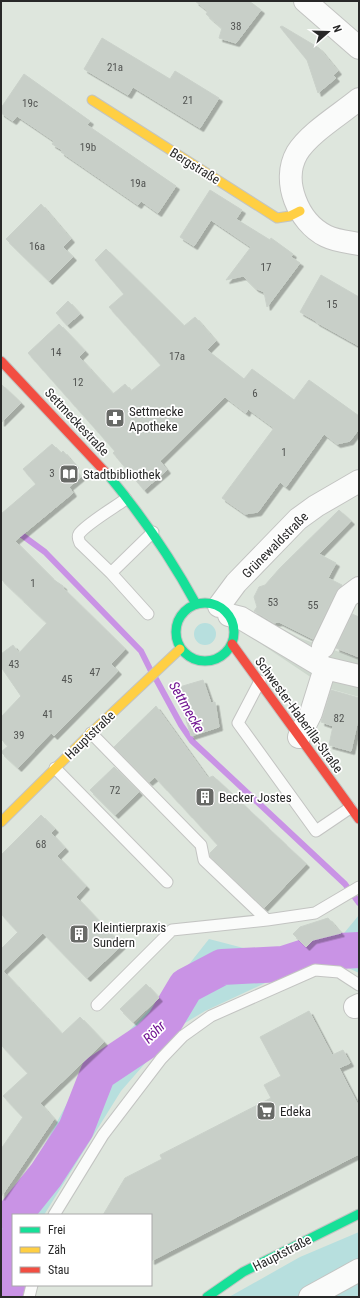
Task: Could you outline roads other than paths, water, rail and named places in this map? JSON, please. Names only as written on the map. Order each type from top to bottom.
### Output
[{"type":"street","points":[[305,1],[359,48]]},
{"type":"street","points":[[359,99],[308,139],[297,153],[291,170],[292,192],[300,211],[310,224],[327,236],[359,244]]},
{"type":"street","name":"Bergstraße","points":[[92,100],[277,218],[290,216],[300,211]]},
{"type":"street","name":"Settmeckestraße","points":[[1,361],[99,463],[153,532],[176,567],[196,604]]},
{"type":"street","name":"Grünewaldstraße","points":[[224,610],[236,583],[298,519],[316,506],[359,481]]},
{"type":"street","points":[[300,737],[311,713],[324,658],[347,597],[359,588]]},
{"type":"street","points":[[224,610],[233,624],[235,634],[232,644],[227,652],[219,659],[209,662],[200,662],[191,659],[180,649],[176,640],[177,622],[182,613],[196,604],[209,603],[224,610],[241,618],[324,658],[359,676]]},
{"type":"street","name":"Schwester-Haberilla-Straße","points":[[232,644],[359,819]]},
{"type":"street","name":"Hauptstraße","points":[[1,822],[91,733],[180,649]]},
{"type":"street","name":"Hauptstraße","points":[[207,1297],[243,1272],[359,1214]]},
{"type":"street","points":[[310,1297],[359,1270]]},
{"type":"lane","points":[[126,499],[79,534],[78,538],[80,543],[111,573],[148,614]]},
{"type":"lane","points":[[111,573],[153,532]]},
{"type":"lane","points":[[260,681],[238,723],[316,830],[350,808]]},
{"type":"lane","points":[[91,733],[201,845],[204,860],[267,920]]},
{"type":"lane","points":[[55,768],[167,882]]},
{"type":"lane","points":[[98,1004],[172,930],[267,920],[314,913],[325,909],[359,887]]},
{"type":"lane","points":[[55,1214],[103,1135],[161,1059],[183,1036],[211,1016],[315,970],[339,972],[359,985]]},
{"type":"lane","points":[[29,1297],[32,1286]]},
{"type":"waterway","name":"Settmecke","points":[[15,530],[45,552],[141,651],[151,671]]},
{"type":"waterway","name":"Settmecke","points":[[156,679],[181,725],[192,741],[345,884],[359,903]]},
{"type":"waterway","name":"Röhr","points":[[15,1214],[46,1175],[76,1129],[98,1073],[149,1039],[164,1023],[186,986],[222,967],[283,964],[320,952],[359,950]]},
{"type":"waterway","name":"Röhr","points":[[1,1247],[2,1255],[12,1273],[9,1297]]},
{"type":"place","name":"Settmecke Apotheke","points":[[115,418]]},
{"type":"place","name":"Stadtbibliothek","points":[[69,474]]},
{"type":"place","name":"Becker Jostes","points":[[205,797]]},
{"type":"place","name":"Kleintierpraxis Sundern","points":[[79,934]]},
{"type":"place","name":"Edeka","points":[[266,1111]]}]
